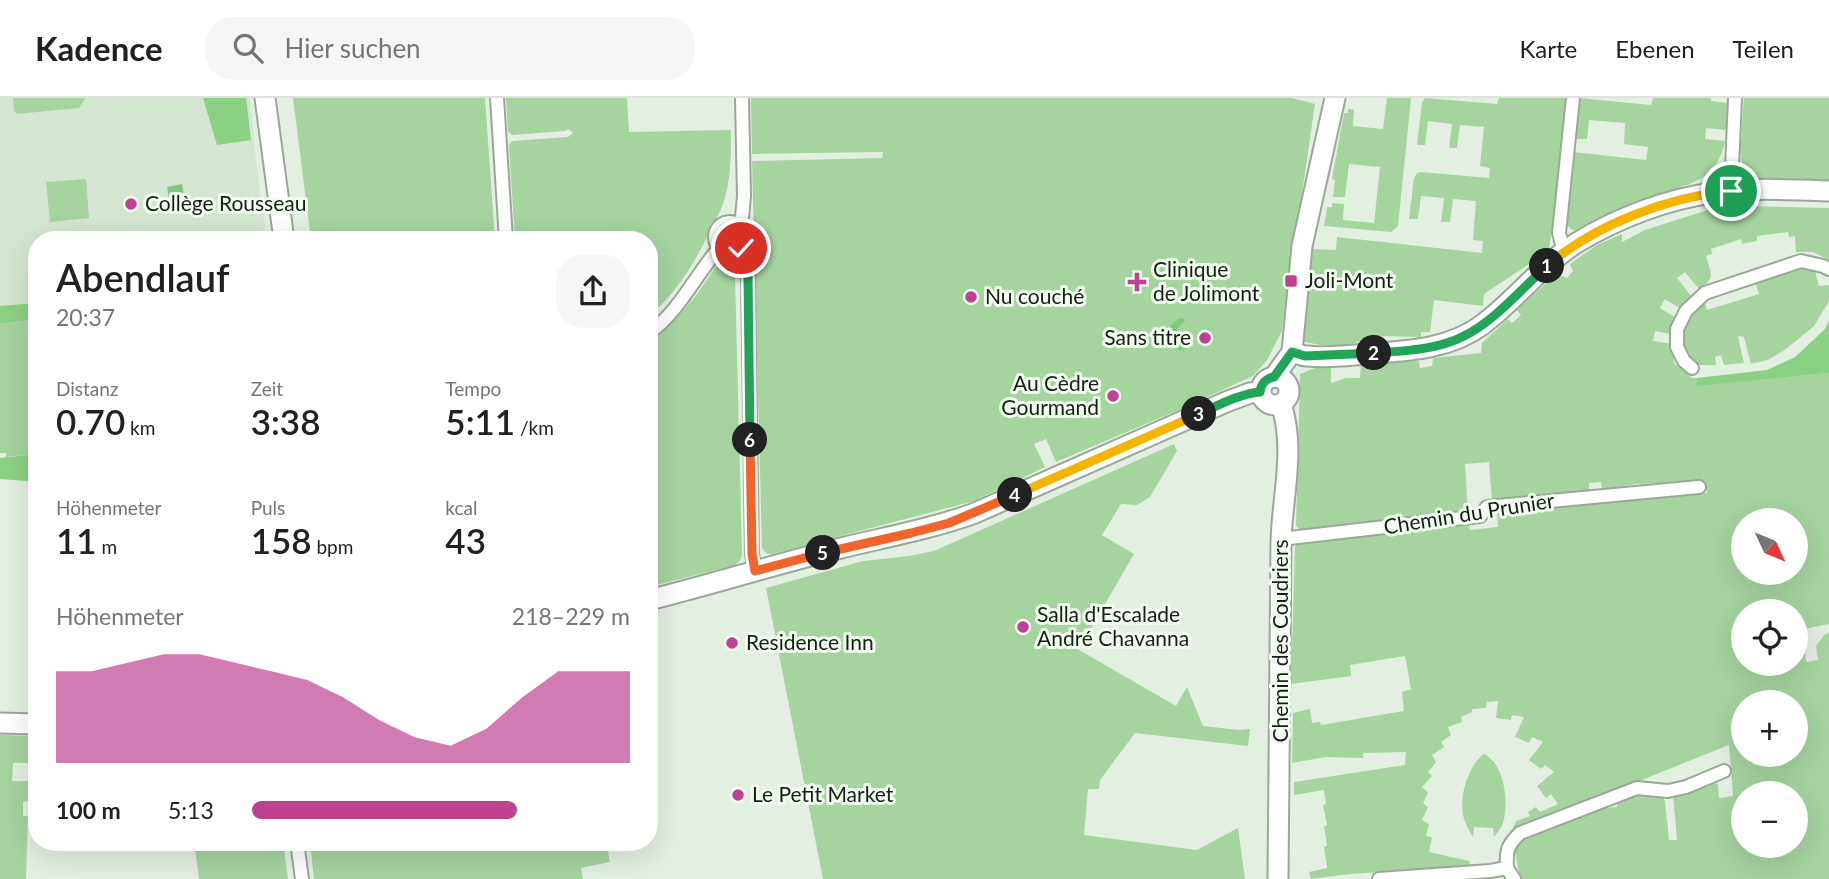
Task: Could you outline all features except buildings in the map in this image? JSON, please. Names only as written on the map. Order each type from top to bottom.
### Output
[{"type":"street","points":[[265,98],[283,231]]},
{"type":"street","points":[[496,98],[505,231]]},
{"type":"street","points":[[739,225],[744,196],[742,98]]},
{"type":"street","points":[[658,598],[949,523],[1240,396],[1274,384],[1298,354],[1301,246],[1335,98]]},
{"type":"street","points":[[1564,252],[1559,233],[1573,98]]},
{"type":"street","points":[[1731,191],[1735,98]]},
{"type":"street","points":[[1298,354],[1346,356],[1399,351],[1457,340],[1483,324],[1564,252],[1593,234],[1656,207],[1694,196],[1731,191],[1829,191]]},
{"type":"street","points":[[727,222],[739,225],[744,230],[745,240],[738,250],[727,252],[720,247],[715,237],[719,228],[727,222]]},
{"type":"street","points":[[658,324],[676,305],[720,247]]},
{"type":"street","points":[[738,250],[748,277],[752,554],[755,571]]},
{"type":"street","points":[[1692,368],[1684,361],[1677,347],[1677,329],[1686,311],[1705,293],[1801,261],[1829,269]]},
{"type":"street","name":"Chemin des Coudriers","points":[[1274,384],[1264,401],[1272,405],[1281,404],[1287,426],[1287,481],[1281,539],[1278,879]]},
{"type":"street","name":"Chemin du Prunier","points":[[1281,539],[1479,516],[1487,507],[1699,487]]},
{"type":"street","points":[[0,723],[28,724]]},
{"type":"street","points":[[1379,879],[1490,871],[1511,874],[1506,855],[1509,844],[1520,833],[1637,788],[1668,791],[1686,787],[1724,771]]},
{"type":"street","points":[[298,851],[302,879]]},
{"type":"shaded area","name":"Collège Rousseau","points":[[0,98],[13,98],[14,111],[85,98],[250,98],[266,231],[28,231],[28,320],[0,324]]},
{"type":"shaded area","points":[[13,98],[85,99],[79,108],[17,114],[14,111]]},
{"type":"shaded area","points":[[203,98],[246,98],[251,140],[217,145]]},
{"type":"shaded area","points":[[293,98],[485,98],[494,231],[310,231]]},
{"type":"shaded area","points":[[506,98],[627,98],[629,132],[731,130],[729,177],[720,211],[685,276],[658,308],[658,231],[514,231],[509,145],[512,141],[568,137],[573,133],[569,129],[512,135],[508,131]]},
{"type":"shaded area","points":[[751,98],[1292,98],[1315,104],[1282,331],[1267,360],[1253,376],[1056,462],[1046,439],[1034,444],[1045,467],[974,501],[767,554],[762,548],[752,161],[882,158],[883,152],[752,154]]},
{"type":"shaded area","points":[[1387,98],[1411,98],[1398,226],[1391,232],[1324,226],[1327,207],[1332,207],[1332,203],[1344,204],[1343,220],[1374,223],[1380,167],[1349,164],[1345,197],[1333,197],[1335,180],[1332,179],[1344,113],[1348,113],[1348,109],[1354,110],[1353,126],[1383,129]]},
{"type":"shaded area","points":[[1425,98],[1497,104],[1499,98],[1567,98],[1549,251],[1484,294],[1483,306],[1434,300],[1430,332],[1421,332],[1421,337],[1375,336],[1349,345],[1320,345],[1300,341],[1311,249],[1336,250],[1337,237],[1482,253],[1483,241],[1473,240],[1476,201],[1453,199],[1450,222],[1441,222],[1444,198],[1421,196],[1418,219],[1409,219],[1417,173],[1489,178],[1490,168],[1480,166],[1484,127],[1460,125],[1457,148],[1449,148],[1452,124],[1428,121],[1425,145],[1417,145],[1422,102]]},
{"type":"shaded area","points":[[1579,98],[1651,105],[1653,98],[1711,98],[1711,101],[1727,103],[1726,130],[1706,128],[1705,139],[1725,141],[1720,156],[1713,168],[1694,182],[1634,203],[1579,230],[1573,230],[1566,222],[1573,152],[1646,160],[1648,147],[1624,144],[1625,123],[1589,120],[1587,139],[1575,139]]},
{"type":"shaded area","points":[[1744,98],[1829,98],[1829,181],[1763,181],[1748,174],[1741,156]]},
{"type":"shaded area","points":[[86,179],[89,218],[50,222],[46,182]]},
{"type":"shaded area","points":[[182,184],[185,201],[170,204],[167,187]]},
{"type":"shaded area","points":[[1714,208],[1829,208],[1829,260],[1813,252],[1796,252],[1795,236],[1789,237],[1788,232],[1757,236],[1757,241],[1742,244],[1741,239],[1711,249],[1712,254],[1706,256],[1711,275],[1708,282],[1699,289],[1685,272],[1677,278],[1691,296],[1681,309],[1665,299],[1660,308],[1676,318],[1671,334],[1655,331],[1653,341],[1672,344],[1674,363],[1692,378],[1697,378],[1698,385],[1829,373],[1829,624],[1808,628],[1808,599],[1731,599],[1731,676],[1808,676],[1808,662],[1818,660],[1816,646],[1825,634],[1829,633],[1829,879],[1520,879],[1514,847],[1523,836],[1602,805],[1606,808],[1617,807],[1618,802],[1641,792],[1661,795],[1665,801],[1669,840],[1677,840],[1673,795],[1712,782],[1718,784],[1719,798],[1731,796],[1731,858],[1808,858],[1808,781],[1732,781],[1729,745],[1512,832],[1516,821],[1530,816],[1528,812],[1536,807],[1540,812],[1558,804],[1551,794],[1546,798],[1537,786],[1554,772],[1545,765],[1541,769],[1529,760],[1543,742],[1532,737],[1529,743],[1515,737],[1524,717],[1512,715],[1511,720],[1496,718],[1498,701],[1487,702],[1486,708],[1472,709],[1472,712],[1461,717],[1462,722],[1448,727],[1451,735],[1441,742],[1444,747],[1432,755],[1436,762],[1428,772],[1432,776],[1422,787],[1428,793],[1423,803],[1428,807],[1422,820],[1429,824],[1426,836],[1432,837],[1429,852],[1469,861],[1470,866],[1311,879],[1309,872],[1327,868],[1324,847],[1327,846],[1324,826],[1327,825],[1323,805],[1326,804],[1324,790],[1294,795],[1294,782],[1405,765],[1406,752],[1363,753],[1363,758],[1326,757],[1292,763],[1293,713],[1310,709],[1312,723],[1320,722],[1321,725],[1404,711],[1402,692],[1411,689],[1405,656],[1350,665],[1351,676],[1291,684],[1295,547],[1299,542],[1469,524],[1470,530],[1498,527],[1497,511],[1707,493],[1705,481],[1637,484],[1602,489],[1601,482],[1589,483],[1589,490],[1492,500],[1489,462],[1465,464],[1468,513],[1302,531],[1296,526],[1300,374],[1320,366],[1331,365],[1331,383],[1346,378],[1360,378],[1361,365],[1419,361],[1420,368],[1432,366],[1433,358],[1481,353],[1482,343],[1508,319],[1512,323],[1521,315],[1517,310],[1556,274],[1567,278],[1573,271],[1570,264],[1597,245],[1622,234],[1622,242],[1645,230]]},
{"type":"shaded area","points":[[723,265],[735,274],[742,555],[735,565],[658,585],[658,335],[695,297],[715,268]]},
{"type":"shaded area","points":[[1794,268],[1814,268],[1819,286],[1829,285],[1829,301],[1814,326],[1768,360],[1751,364],[1744,337],[1740,336],[1738,337],[1744,363],[1724,365],[1721,355],[1715,357],[1716,365],[1695,365],[1684,345],[1684,329],[1695,308],[1705,303],[1707,310],[1759,294],[1755,282]]},
{"type":"shaded area","points":[[28,304],[28,320],[0,324],[0,306]]},
{"type":"shaded area","points":[[1181,318],[1185,321],[1177,329],[1178,333],[1189,342],[1185,349],[1180,350],[1171,344],[1169,330]]},
{"type":"shaded area","points":[[28,320],[28,455],[6,457],[6,453],[0,453],[0,324]]},
{"type":"shaded area","points":[[1829,320],[1829,373],[1697,386],[1697,378],[1767,370],[1795,357],[1825,329]]},
{"type":"shaded area","points":[[1174,444],[1177,451],[1150,497],[1137,505],[1121,504],[1102,535],[1134,554],[1090,630],[1085,628],[1074,647],[1176,706],[1187,687],[1203,726],[1250,729],[1248,746],[1135,733],[1100,780],[1099,789],[1088,789],[1084,835],[1197,850],[1238,828],[1245,879],[823,879],[766,588],[863,561],[934,551]]},
{"type":"shaded area","points":[[28,455],[28,481],[0,479],[0,458]]},
{"type":"shaded area","points":[[0,735],[28,736],[28,763],[13,763],[12,781],[28,781],[28,801],[23,802],[23,816],[28,816],[26,879],[0,879]]},
{"type":"shaded area","points":[[1484,754],[1497,766],[1501,775],[1505,815],[1494,837],[1493,828],[1474,827],[1473,837],[1463,814],[1463,795],[1468,776]]},
{"type":"shaded area","points":[[195,851],[284,851],[288,879],[199,879]]},
{"type":"shaded area","points":[[311,851],[608,851],[610,862],[581,868],[583,879],[314,879]]},
{"type":"place","name":"Collège Rousseau","points":[[131,204]]},
{"type":"place","name":"Joli-Mont","points":[[1291,281]]},
{"type":"place","name":"Clinique de Jolimont","points":[[1137,282]]},
{"type":"place","name":"Nu couché","points":[[971,297]]},
{"type":"place","name":"Sans titre","points":[[1205,338]]},
{"type":"place","name":"Au Cèdre Gourmand","points":[[1113,396]]},
{"type":"place","name":"Salla d'Escalade André Chavanna","points":[[1023,627]]},
{"type":"place","name":"Residence Inn","points":[[732,643]]},
{"type":"place","name":"Le Petit Market","points":[[738,795]]},
{"type":"route","points":[[741,248],[738,250],[748,277],[752,554],[755,571],[927,529],[975,513],[1226,402],[1260,392],[1263,384],[1274,377],[1292,352],[1305,356],[1346,356],[1422,348],[1457,340],[1496,314],[1578,242],[1656,207],[1694,196],[1731,191]]}]
